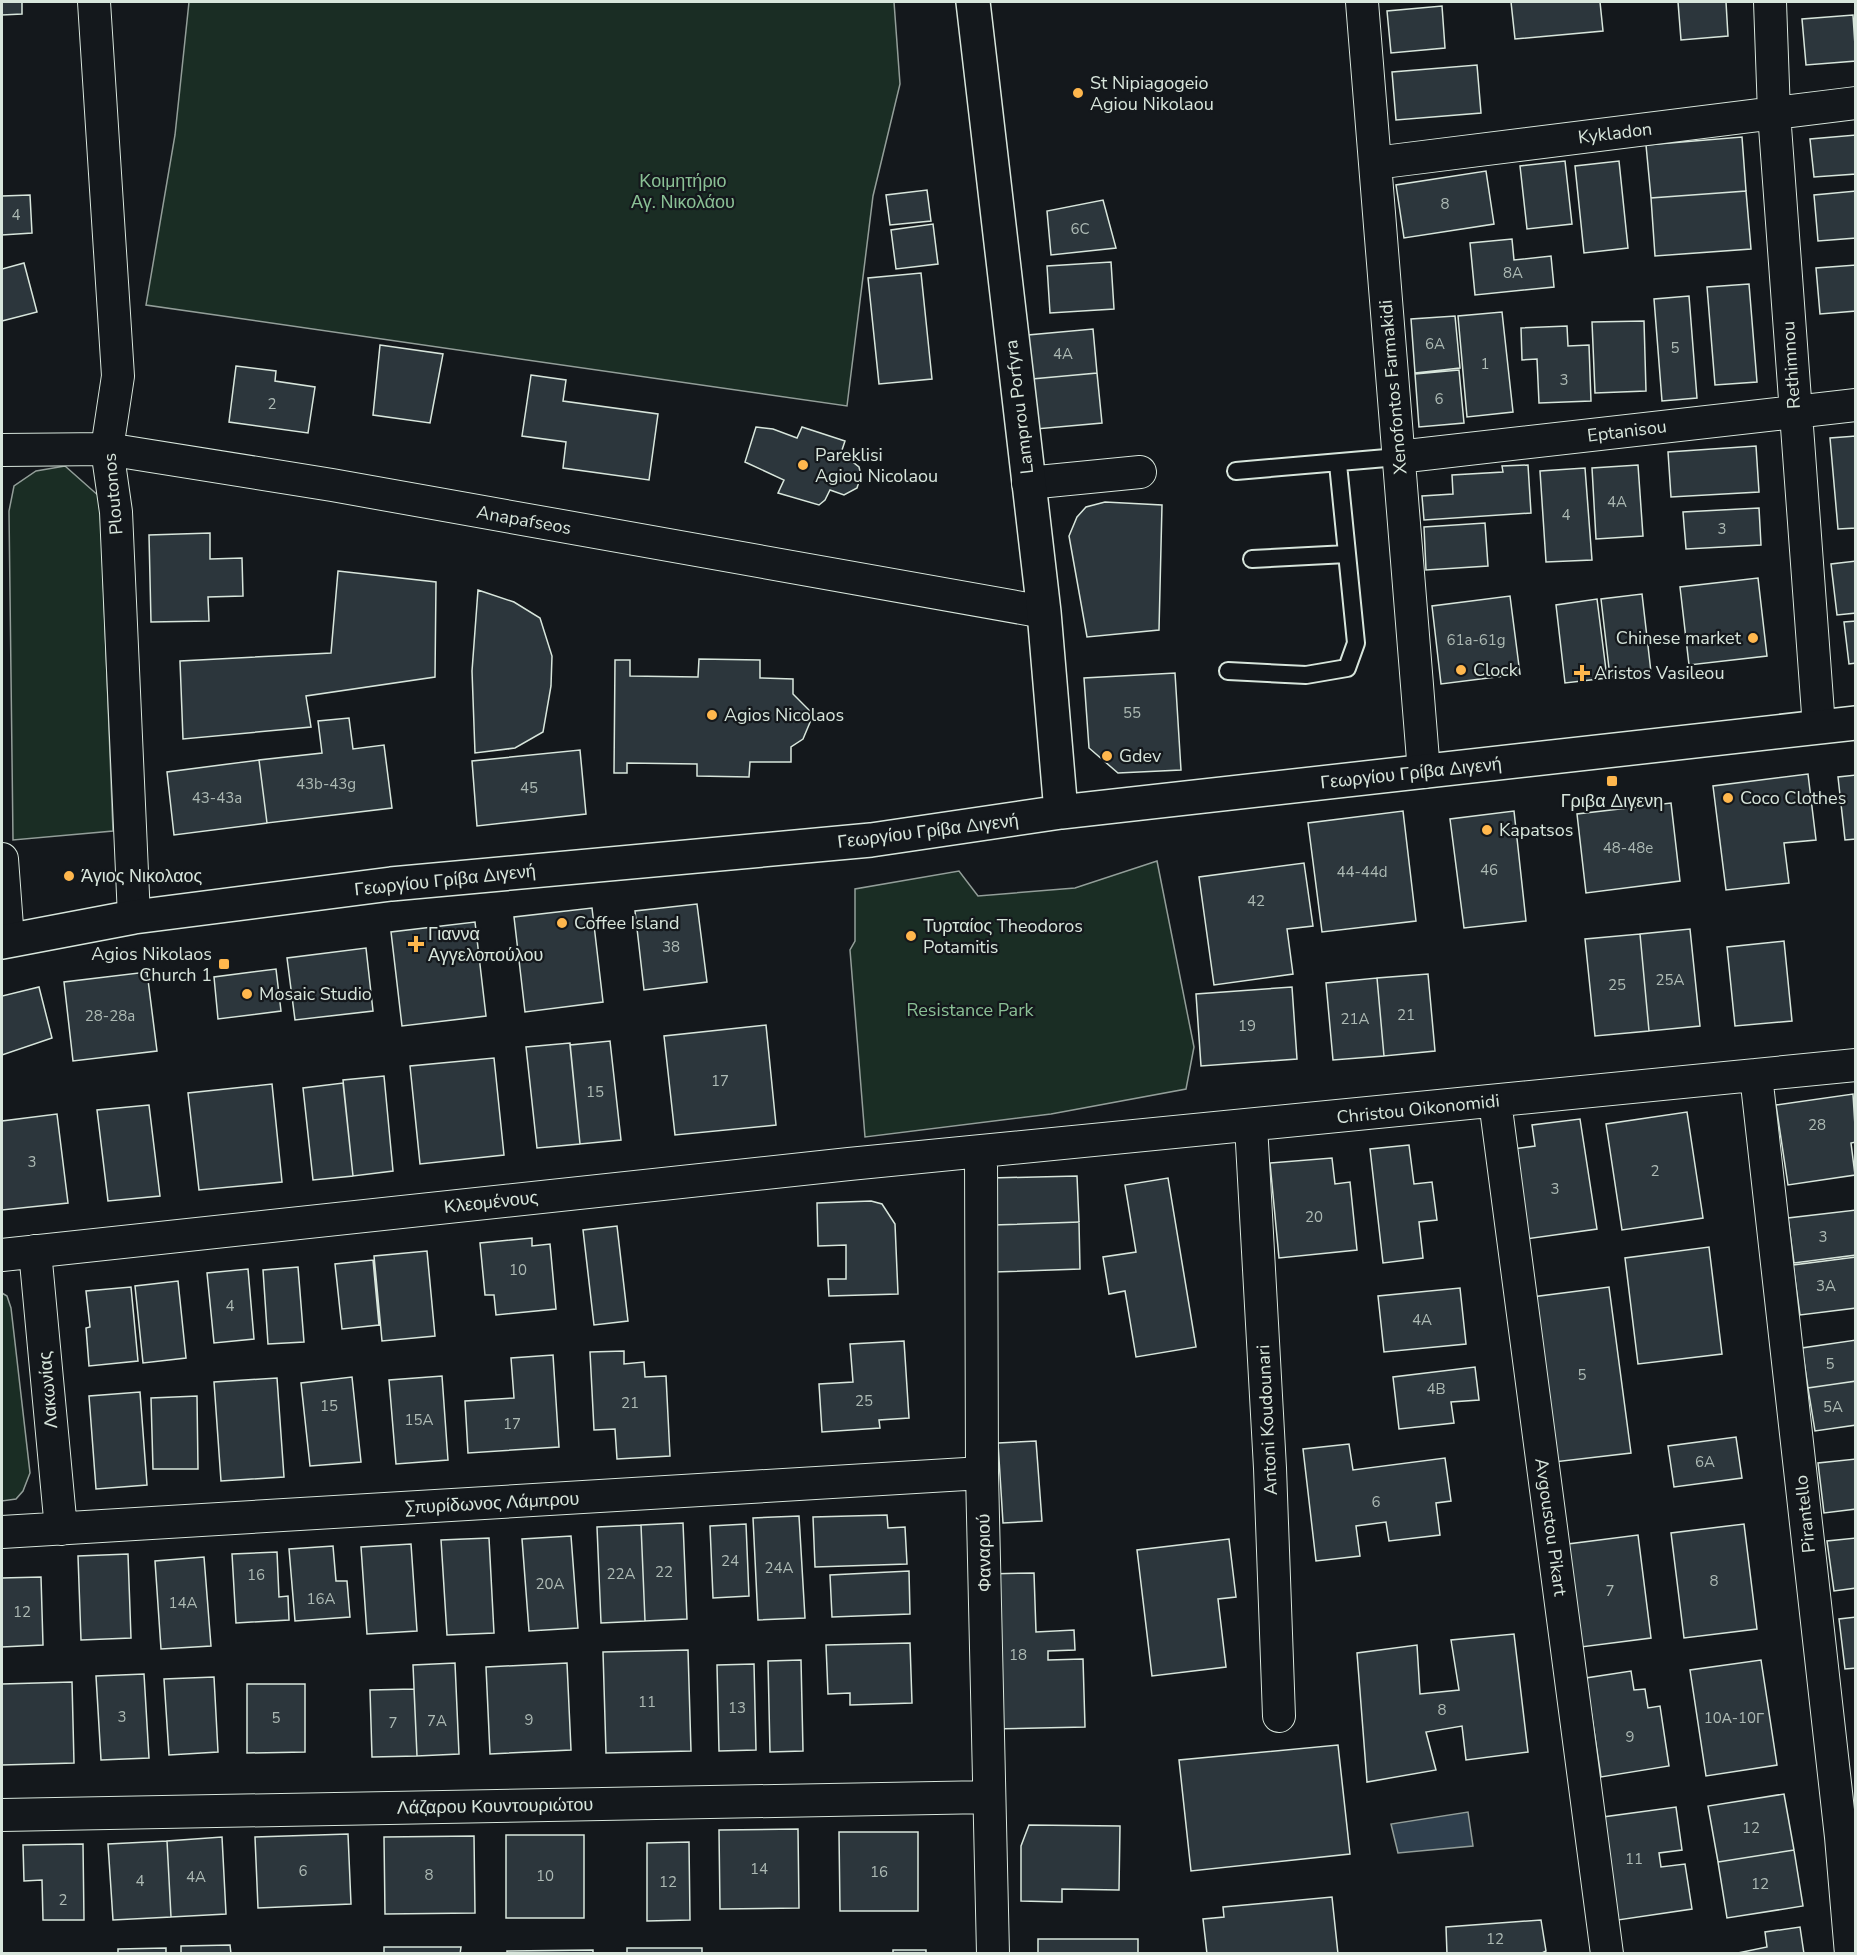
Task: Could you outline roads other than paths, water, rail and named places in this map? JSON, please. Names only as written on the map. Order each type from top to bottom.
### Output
[{"type":"main road","name":"Lamprou Porfyra","points":[[973,2],[1044,612],[1061,812]]},
{"type":"main road","name":"Γεωργίου Γρίβα Διγενή","points":[[5,941],[134,917],[392,884],[871,840],[1061,812],[1856,723]]},
{"type":"street","name":"Ploutonos","points":[[94,2],[118,376],[107,449],[116,512],[134,917]]},
{"type":"street","name":"Xenofontos Farmakidi","points":[[1362,2],[1424,772]]},
{"type":"street","name":"Rethimnou","points":[[1770,2],[1774,113],[1819,727]]},
{"type":"street","name":"Kykladon","points":[[1375,163],[1856,103]]},
{"type":"street","name":"Eptanisou","points":[[1398,457],[1856,405]]},
{"type":"street","name":"Anapafseos","points":[[2,450],[107,449],[343,488],[1044,612]]},
{"type":"street","points":[[1028,483],[1140,472]]},
{"type":"street","points":[[2,860],[5,941]]},
{"type":"street","name":"Christou Oikonomidi","points":[[981,1152],[1856,1065]]},
{"type":"street","name":"Pirantello","points":[[1756,1075],[1848,1837],[1851,1953]]},
{"type":"street","name":"Avgoustou Pikart","points":[[1495,1101],[1607,1953]]},
{"type":"street","name":"Antoni Koudounari","points":[[1251,1125],[1270,1468],[1280,1716]]},
{"type":"street","name":"Κλεομένους","points":[[2,1255],[849,1164],[981,1152]]},
{"type":"street","name":"Φαναριού","points":[[981,1152],[982,1473],[993,1953]]},
{"type":"street","name":"Λακωνίας","points":[[35,1251],[61,1529]]},
{"type":"street","name":"Σπυρίδωνος Λάμπρου","points":[[2,1532],[982,1473]]},
{"type":"street","name":"Λάζαρου Κουντουριώτου","points":[[2,1815],[989,1797]]},
{"type":"lane","points":[[1236,471],[1338,464],[1398,457]]},
{"type":"lane","points":[[1228,670],[1306,675],[1347,668],[1356,643],[1338,464]]},
{"type":"lane","points":[[1252,559],[1347,554]]},
{"type":"water","points":[[1468,1812],[1473,1846],[1398,1853],[1391,1824]]},
{"type":"place","name":"St Nipiagogeio Agiou Nikolaou","points":[[1078,93]]},
{"type":"place","name":"Pareklisi Agiou Nicolaou","points":[[803,465]]},
{"type":"place","name":"Chinese market","points":[[1753,638]]},
{"type":"place","name":"Clock","points":[[1461,670]]},
{"type":"place","name":"Aristos Vasileou","points":[[1582,673]]},
{"type":"place","name":"Agios Nicolaos","points":[[712,715]]},
{"type":"place","name":"Gdev","points":[[1107,756]]},
{"type":"place","name":"Γριβα Διγενη","points":[[1612,781]]},
{"type":"place","name":"Coco Clothes","points":[[1728,798]]},
{"type":"place","name":"Kapatsos","points":[[1487,830]]},
{"type":"place","name":"Άγιος Νικολαος","points":[[69,876]]},
{"type":"place","name":"Coffee Island","points":[[562,923]]},
{"type":"place","name":"Τυρταίος Theodoros Potamitis","points":[[911,936]]},
{"type":"place","name":"Γιαννα Αγγελοπούλου","points":[[416,944]]},
{"type":"place","name":"Agios Nikolaos Church 1","points":[[224,964]]},
{"type":"place","name":"Mosaic Studio","points":[[247,994]]},
{"type":"park label","name":"Κοιμητήριο Αγ. Νικολάου","points":[[683,192]]},
{"type":"park label","name":"Resistance Park","points":[[970,1010]]}]
